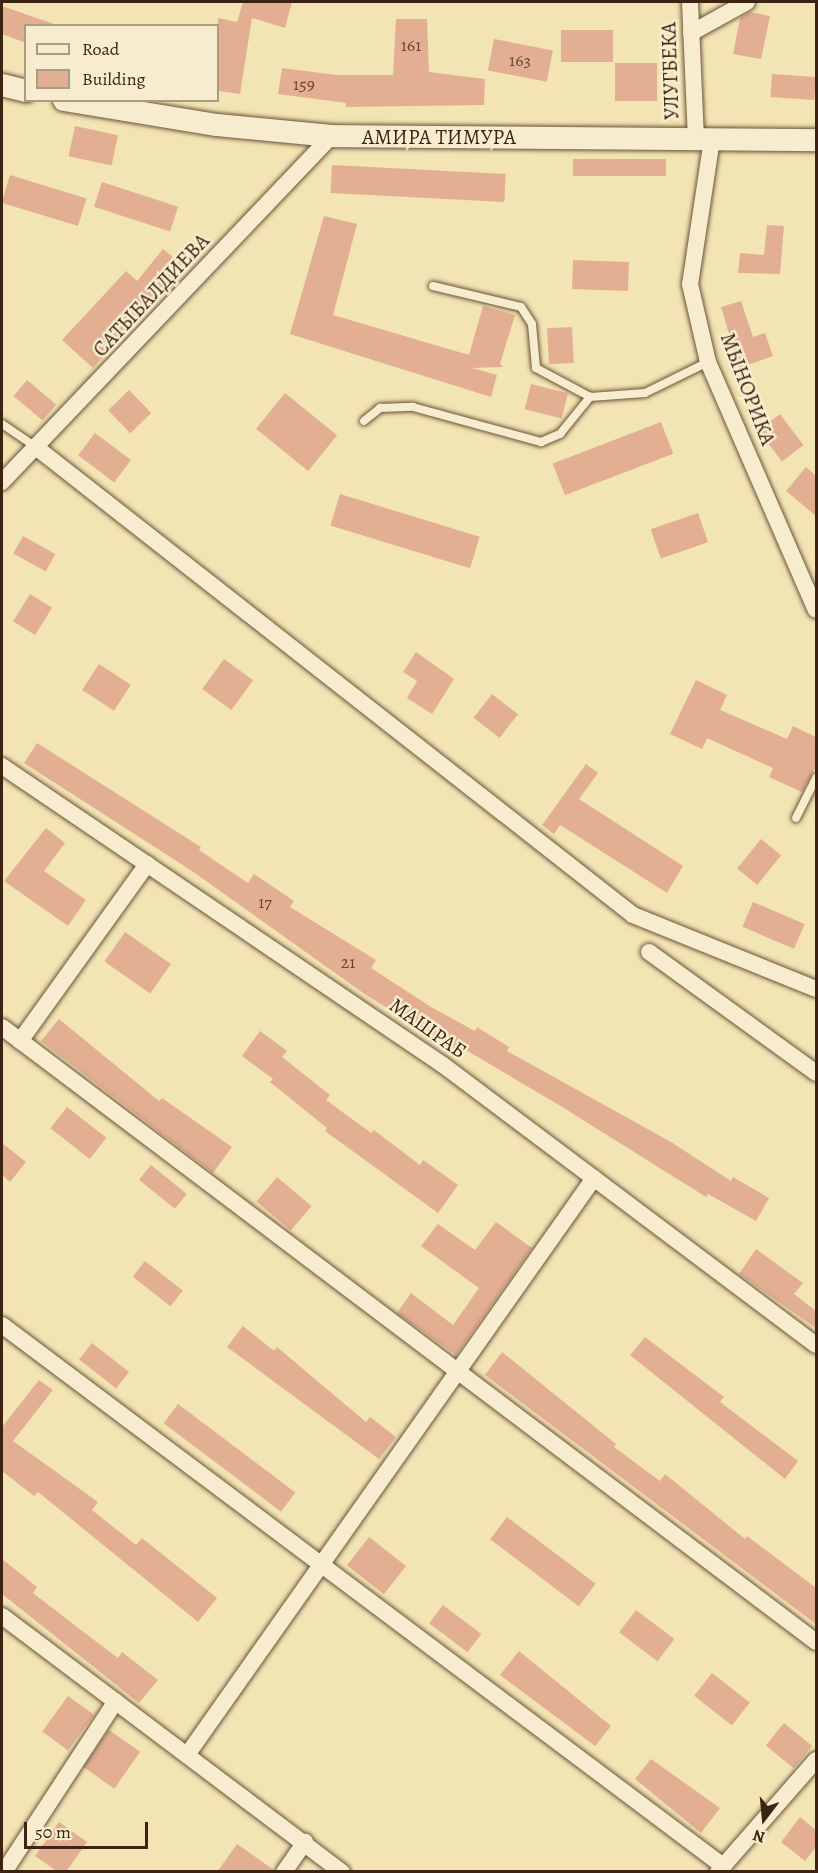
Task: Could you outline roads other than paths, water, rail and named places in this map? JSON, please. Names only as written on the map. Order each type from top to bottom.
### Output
[{"type":"street","name":"УЛУГБЕКА","points":[[690,2],[691,33],[704,139]]},
{"type":"street","points":[[691,33],[747,2]]},
{"type":"street","points":[[2,85],[24,90]]},
{"type":"street","name":"АМИРА ТИМУРА","points":[[76,102],[217,125],[331,136],[816,140]]},
{"type":"street","name":"САТЫБАЛДИЕВА","points":[[2,482],[37,448],[331,136]]},
{"type":"street","name":"МЫНОРИКА","points":[[704,139],[690,284],[708,362],[816,610]]},
{"type":"street","points":[[37,448],[633,915],[816,989]]},
{"type":"street","name":"МАШРАБ","points":[[2,765],[443,1065],[816,1345]]},
{"type":"street","points":[[20,1041],[147,864]]},
{"type":"street","points":[[649,952],[816,1073]]},
{"type":"street","points":[[2,1028],[816,1642]]},
{"type":"street","points":[[187,1755],[594,1178]]},
{"type":"street","points":[[2,1325],[720,1869],[816,1760]]},
{"type":"street","points":[[2,1616],[342,1872]]},
{"type":"street","points":[[10,1865],[116,1701]]},
{"type":"street","points":[[284,1872],[305,1842]]},
{"type":"lane","points":[[433,286],[521,307],[532,324],[536,368],[590,398],[645,393],[708,362]]},
{"type":"lane","points":[[364,421],[380,408],[413,407],[542,442],[560,434],[590,398]]},
{"type":"lane","points":[[2,424],[37,448]]},
{"type":"lane","points":[[796,818],[816,778]]}]
